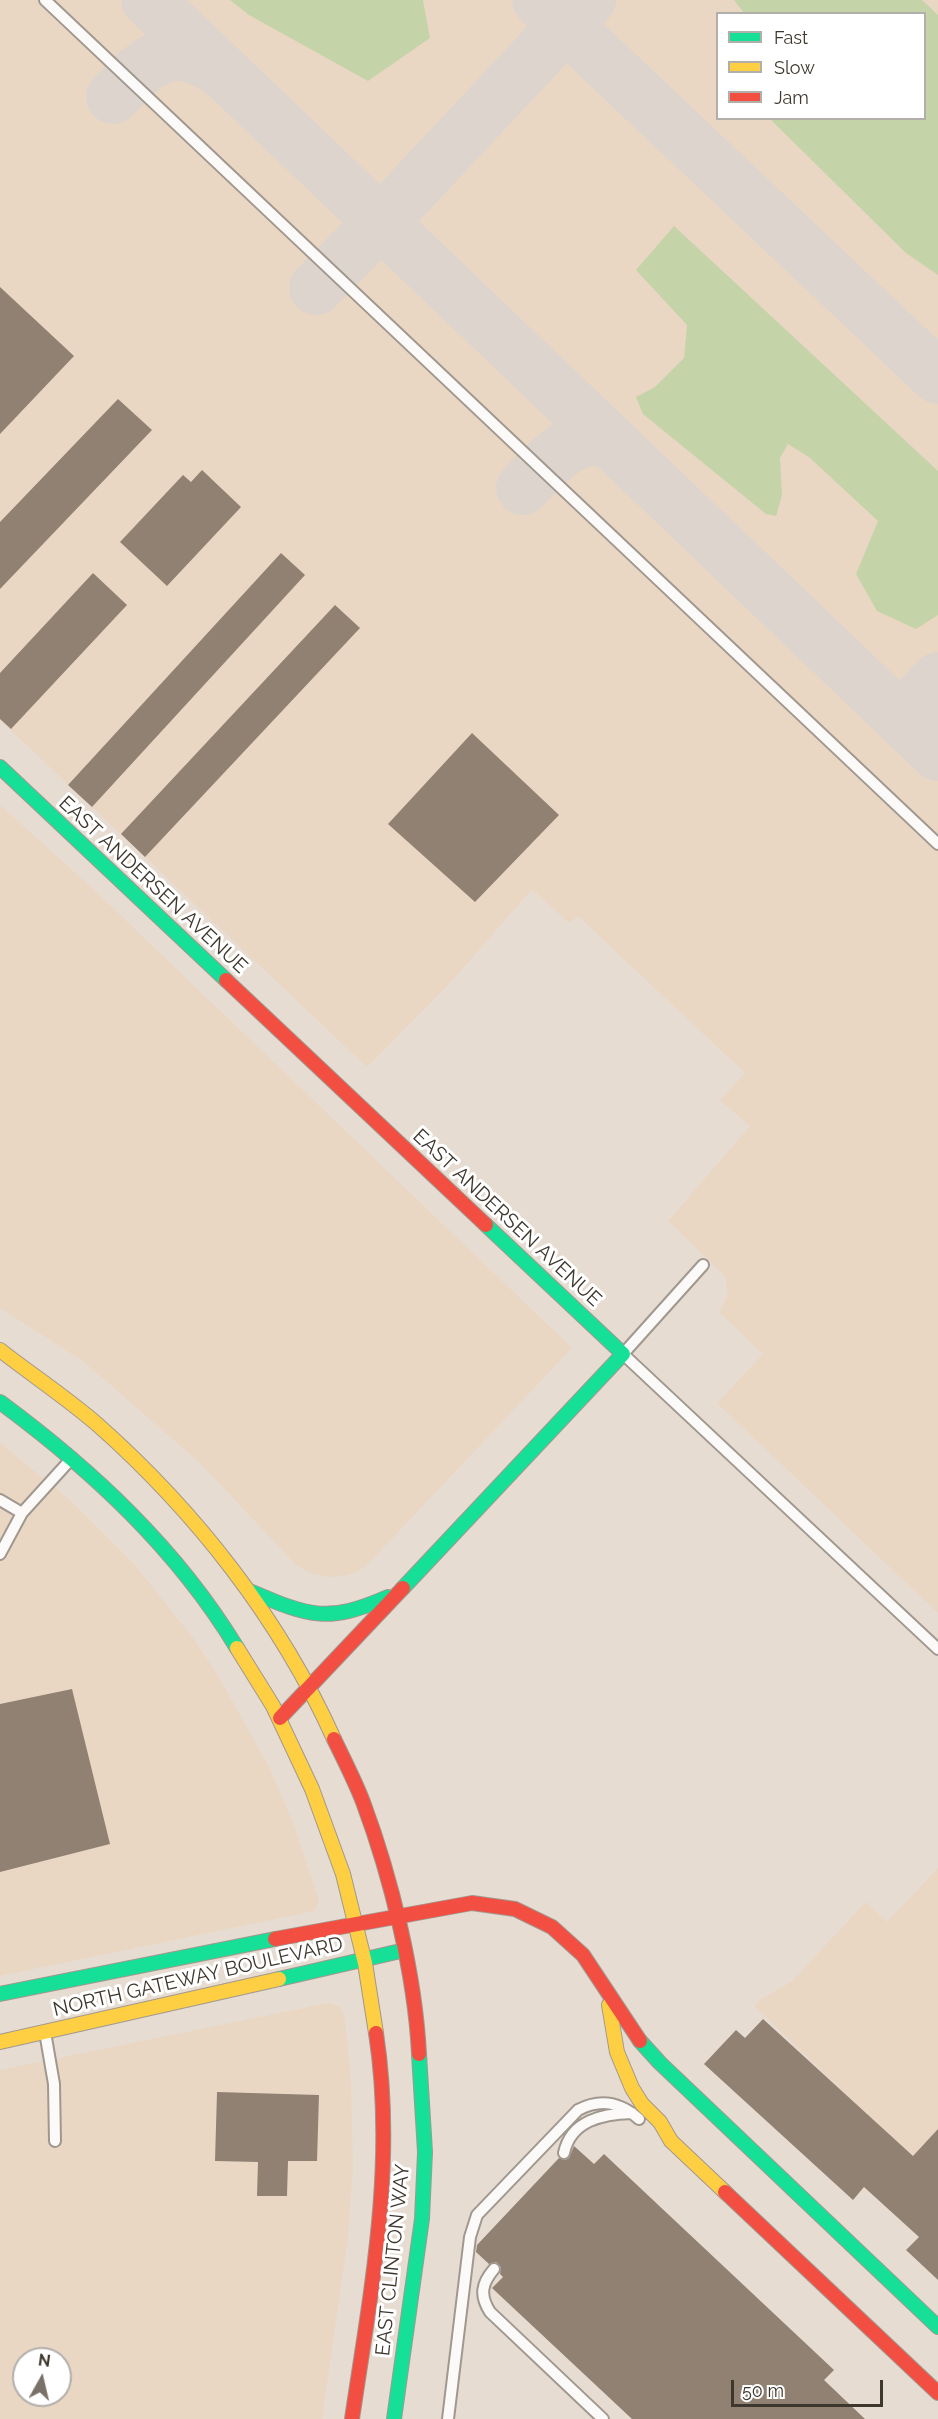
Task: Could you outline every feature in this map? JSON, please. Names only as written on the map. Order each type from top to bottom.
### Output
[{"type":"main road","name":"EAST ANDERSEN AVENUE","points":[[0,768],[622,1354]]},
{"type":"main road","name":"EAST CLINTON WAY","points":[[0,1350],[93,1420],[158,1480],[215,1544],[252,1592],[284,1640],[341,1747],[368,1813],[405,1950],[420,2037],[425,2155],[418,2242],[394,2419]]},
{"type":"main road","points":[[280,1718],[622,1354]]},
{"type":"main road","points":[[0,1356],[22,1365]]},
{"type":"main road","name":"EAST CLINTON WAY","points":[[0,1402],[72,1458],[135,1518],[195,1587],[240,1651],[280,1718],[329,1830],[357,1923],[373,1997],[380,2055],[383,2163],[375,2262],[352,2419]]},
{"type":"main road","points":[[252,1592],[298,1611],[332,1615],[352,1611],[398,1593]]},
{"type":"main road","name":"NORTH GATEWAY BOULEVARD","points":[[0,1994],[397,1916],[472,1904],[515,1909],[552,1927],[583,1955],[634,2035],[660,2063],[938,2327]]},
{"type":"main road","name":"NORTH GATEWAY BOULEVARD","points":[[0,2042],[405,1950]]},
{"type":"main road","points":[[607,1992],[617,2052],[642,2104],[660,2122],[672,2141],[938,2393]]},
{"type":"lane","points":[[45,0],[938,844]]},
{"type":"lane","points":[[703,1265],[622,1354],[938,1649]]},
{"type":"lane","points":[[0,1554],[22,1513],[72,1458]]},
{"type":"lane","points":[[0,1500],[22,1513]]},
{"type":"lane","points":[[45,2032],[54,2084],[55,2141]]},
{"type":"lane","points":[[448,2419],[471,2237],[477,2215],[569,2117],[589,2104],[604,2102],[619,2105],[672,2141]]},
{"type":"lane","points":[[564,2153],[569,2139],[582,2124],[593,2118],[633,2113]]},
{"type":"lane","points":[[494,2269],[483,2286],[483,2296],[490,2312],[603,2419]]},
{"type":"shaded area","points":[[0,0],[938,0],[938,1613],[717,1403],[763,1354],[719,1312],[728,1295],[725,1276],[668,1221],[750,1126],[720,1100],[745,1073],[578,916],[569,923],[532,889],[452,981],[367,1067],[0,720]]},
{"type":"shaded area","points":[[0,805],[90,886],[572,1348],[365,1567],[349,1575],[331,1577],[313,1574],[297,1566],[200,1463],[84,1362],[0,1308]]},
{"type":"shaded area","points":[[0,1443],[71,1501],[135,1565],[194,1639],[219,1677],[270,1769],[294,1825],[319,1900],[314,1911],[0,1976]]},
{"type":"shaded area","points":[[938,1868],[938,2182],[754,2006],[761,1999],[791,1982],[866,1902],[887,1922]]},
{"type":"shaded area","points":[[328,2003],[339,2006],[344,2015],[351,2079],[353,2169],[348,2236],[322,2419],[0,2419],[0,2070]]},
{"type":"green space","points":[[230,0],[423,0],[430,38],[368,81],[249,15]]},
{"type":"green space","points":[[734,0],[922,0],[938,15],[938,275],[906,253],[771,120],[926,120],[926,12],[743,12]]},
{"type":"green space","points":[[674,226],[938,471],[938,615],[916,629],[877,611],[856,574],[878,521],[809,457],[788,444],[780,458],[782,495],[776,516],[766,514],[643,414],[636,397],[655,387],[684,358],[687,325],[636,270]]},
{"type":"building","points":[[0,287],[74,356],[0,434]]},
{"type":"building","points":[[118,399],[152,430],[0,589],[0,522]]},
{"type":"building","points":[[202,470],[241,507],[167,586],[120,542],[183,475],[191,482]]},
{"type":"building","points":[[281,553],[305,575],[92,807],[68,785]]},
{"type":"building","points":[[93,573],[127,605],[11,729],[0,719],[0,673]]},
{"type":"building","points":[[335,605],[360,628],[145,857],[121,834]]},
{"type":"building","points":[[472,733],[559,815],[475,902],[388,824]]},
{"type":"building","points":[[72,1689],[110,1844],[0,1872],[0,1704]]},
{"type":"building","points":[[763,2019],[913,2156],[938,2129],[938,2280],[906,2250],[919,2237],[864,2187],[853,2200],[704,2064],[736,2030],[745,2038]]},
{"type":"building","points":[[217,2092],[319,2095],[317,2161],[288,2161],[287,2196],[257,2196],[258,2162],[215,2161]]},
{"type":"building","points":[[574,2146],[594,2164],[604,2154],[834,2370],[824,2380],[865,2419],[632,2419],[492,2288],[503,2277],[500,2274],[501,2267],[496,2262],[489,2264],[476,2252],[477,2245],[559,2158],[565,2160],[569,2158]]},
{"type":"taxiway","points":[[148,0],[938,754]]},
{"type":"taxiway","points":[[539,0],[938,377]]},
{"type":"taxiway","points":[[316,288],[589,0]]},
{"type":"taxiway","points":[[113,97],[138,72],[151,63],[176,54],[191,56],[224,73]]},
{"type":"taxiway","points":[[523,488],[552,459],[574,444],[599,439],[612,443]]},
{"type":"taxiway","points":[[900,718],[938,679]]},
{"type":"traffic: fast","points":[[0,767],[226,980]]},
{"type":"traffic: fast","points":[[403,1588],[623,1354],[486,1225]]},
{"type":"traffic: fast","points":[[0,1402],[67,1455],[130,1513],[188,1577],[237,1648]]},
{"type":"traffic: fast","points":[[252,1592],[290,1607],[320,1614],[350,1611],[388,1597]]},
{"type":"traffic: fast","points":[[0,1994],[275,1939]]},
{"type":"traffic: fast","points":[[279,1979],[405,1950]]},
{"type":"traffic: fast","points":[[640,2041],[660,2063],[938,2327]]},
{"type":"traffic: fast","points":[[394,2419],[422,2219],[425,2152],[419,2054]]},
{"type":"traffic: slow","points":[[0,1350],[98,1425],[169,1494],[201,1531],[261,1610],[288,1652],[334,1739]]},
{"type":"traffic: slow","points":[[237,1648],[273,1706],[312,1789],[343,1874],[365,1963],[376,2033]]},
{"type":"traffic: slow","points":[[0,2042],[279,1979]]},
{"type":"traffic: slow","points":[[609,2005],[617,2052],[632,2088],[642,2104],[660,2122],[671,2141],[725,2192]]},
{"type":"traffic: jam","points":[[226,980],[486,1225]]},
{"type":"traffic: jam","points":[[280,1718],[403,1588]]},
{"type":"traffic: jam","points":[[334,1739],[363,1802],[392,1894],[407,1959],[417,2023],[419,2054]]},
{"type":"traffic: jam","points":[[275,1939],[472,1903],[515,1909],[552,1927],[583,1955],[640,2041]]},
{"type":"traffic: jam","points":[[352,2419],[373,2275],[382,2179],[383,2130],[376,2033]]},
{"type":"traffic: jam","points":[[725,2192],[938,2393]]}]
